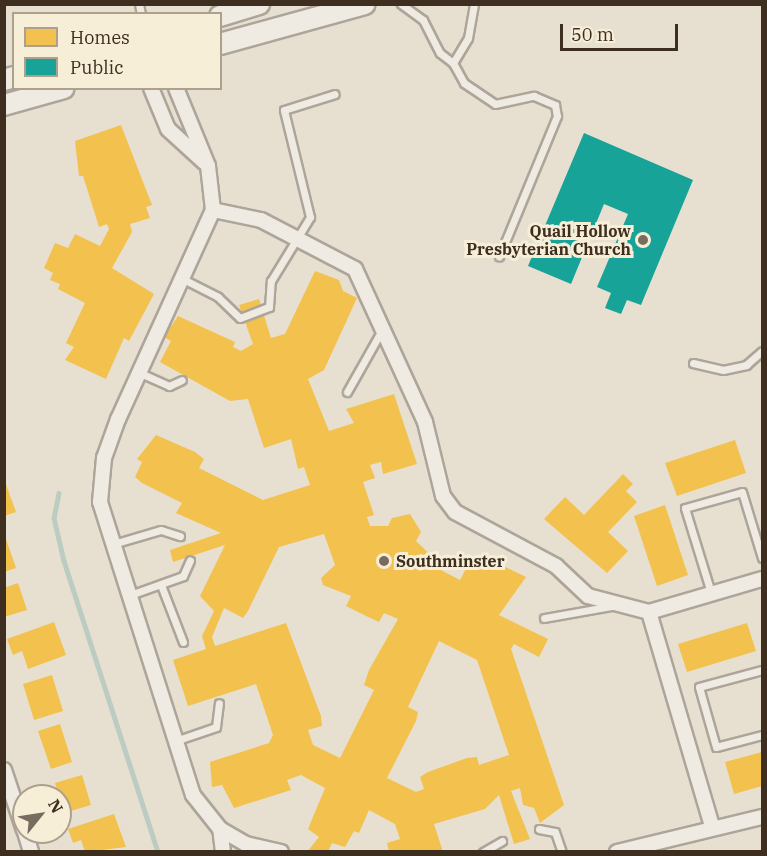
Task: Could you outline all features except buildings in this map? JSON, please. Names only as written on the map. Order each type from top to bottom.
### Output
[{"type":"main road","points":[[222,15],[259,4]]},
{"type":"main road","points":[[222,43],[364,4]]},
{"type":"main road","points":[[4,105],[57,90]]},
{"type":"street","points":[[152,90],[168,129],[208,166]]},
{"type":"street","points":[[177,90],[208,166],[213,210],[138,372],[100,480],[113,544],[193,795],[220,829],[246,844],[281,852]]},
{"type":"street","points":[[213,210],[261,220],[355,269],[384,326],[434,445],[447,504],[556,566],[588,596],[649,612],[712,596],[762,579]]},
{"type":"street","points":[[649,612],[711,826]]},
{"type":"street","points":[[4,770],[12,794]]},
{"type":"street","points":[[617,852],[711,826],[762,817]]},
{"type":"street","points":[[220,829],[223,852]]},
{"type":"lane","points":[[401,4],[423,20],[440,53],[453,63],[464,83],[495,104],[534,96],[555,105],[557,116],[499,257]]},
{"type":"lane","points":[[453,63],[468,38],[474,4]]},
{"type":"lane","points":[[183,279],[218,297],[240,318],[258,314],[269,307],[271,281],[310,217],[284,110],[335,94]]},
{"type":"lane","points":[[347,392],[384,326]]},
{"type":"lane","points":[[693,363],[723,370],[746,365],[762,351]]},
{"type":"lane","points":[[138,372],[169,386],[182,380]]},
{"type":"lane","points":[[712,596],[685,508],[742,492],[762,558]]},
{"type":"lane","points":[[113,544],[161,530],[180,536]]},
{"type":"lane","points":[[130,596],[183,576],[190,560]]},
{"type":"lane","points":[[161,585],[183,642]]},
{"type":"lane","points":[[544,618],[618,604]]},
{"type":"lane","points":[[762,670],[699,687],[716,747],[762,735]]},
{"type":"lane","points":[[175,741],[216,727],[219,703]]},
{"type":"lane","points":[[539,829],[555,832],[562,852]]},
{"type":"lane","points":[[483,852],[501,841]]},
{"type":"waterway","points":[[59,493],[54,518],[64,561],[158,852]]},
{"type":"place","name":"Quail Hollow Presbyterian Church","points":[[643,240]]},
{"type":"place","name":"Southminster","points":[[384,561]]}]
